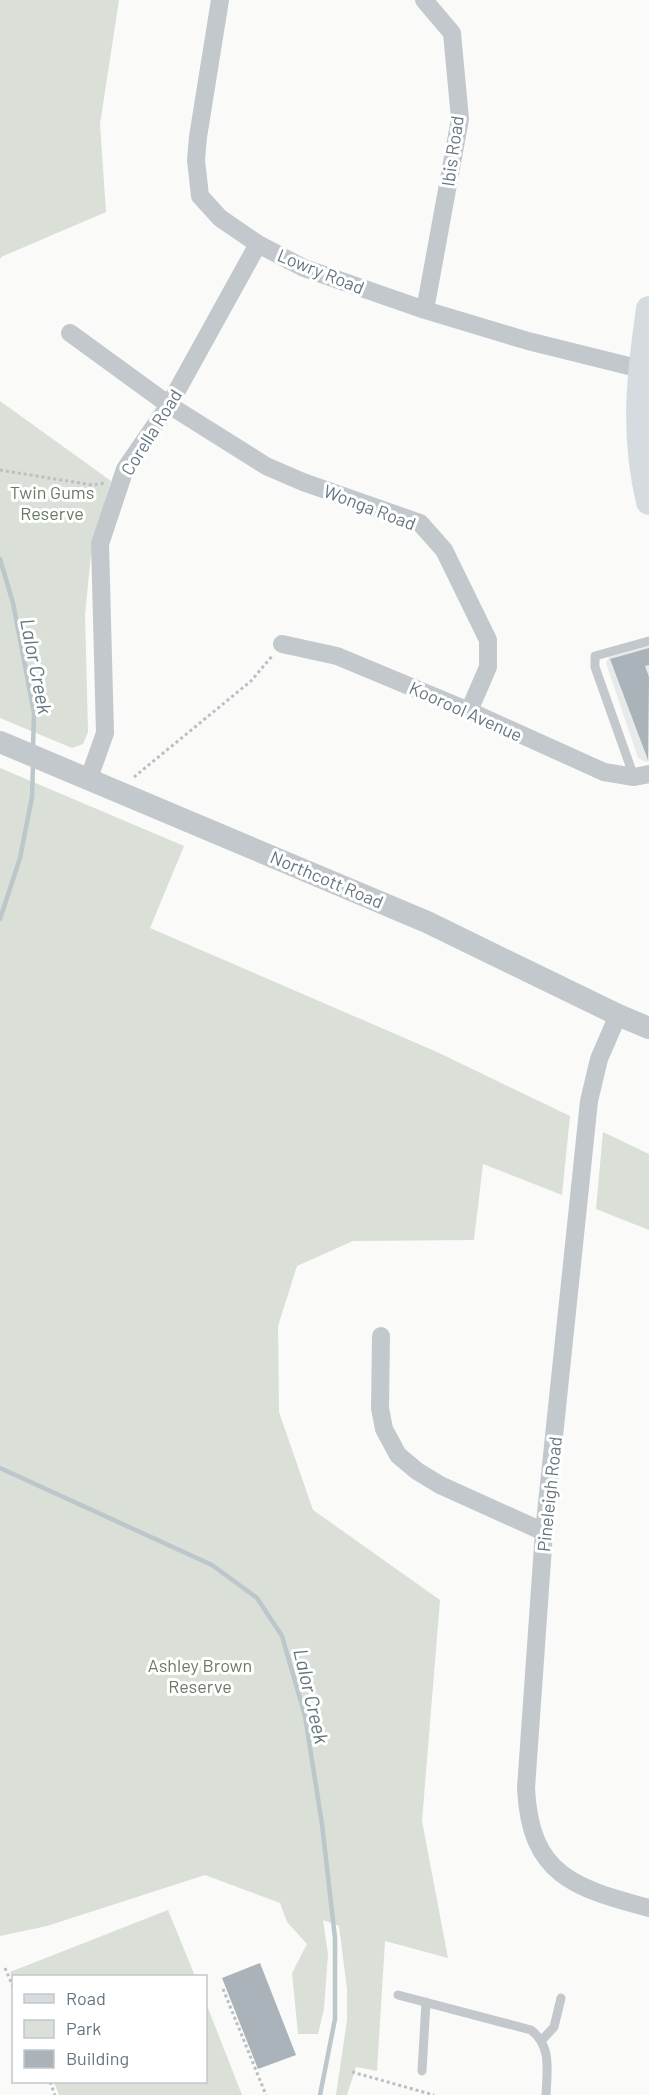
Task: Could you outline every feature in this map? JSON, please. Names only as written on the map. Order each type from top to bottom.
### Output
[{"type":"main road","points":[[649,309],[645,370],[638,403],[639,454],[649,502]]},
{"type":"street","name":"Lowry Road","points":[[220,0],[196,160],[198,188],[205,204],[215,214],[258,244],[304,268],[424,310],[528,341],[645,370]]},
{"type":"street","name":"Ibis Road","points":[[424,0],[452,33],[460,119],[424,310]]},
{"type":"street","name":"Corella Road","points":[[89,778],[105,733],[100,544],[124,468],[169,405],[258,244]]},
{"type":"street","name":"Wonga Road","points":[[70,333],[169,405],[266,466],[303,482],[420,523],[444,550],[488,640],[488,667],[470,711]]},
{"type":"street","name":"Koorool Avenue","points":[[282,644],[337,656],[470,711],[604,772],[641,776]]},
{"type":"street","name":"Northcott Road","points":[[0,742],[427,922],[649,1028]]},
{"type":"street","name":"Pineleigh Road","points":[[618,1015],[592,1078],[589,1101],[544,1532],[526,1788],[527,1815],[531,1829],[536,1842],[551,1865],[571,1881],[592,1892],[649,1908]]},
{"type":"street","points":[[381,1336],[380,1408],[384,1429],[398,1455],[417,1471],[440,1485],[544,1532]]},
{"type":"lane","points":[[641,776],[595,667],[595,656],[649,641]]},
{"type":"lane","points":[[398,1995],[531,2030],[546,2047],[546,2095]]},
{"type":"lane","points":[[542,2040],[554,2027],[561,1998]]},
{"type":"lane","points":[[422,2071],[426,2002]]},
{"type":"path","points":[[0,470],[92,485],[114,482]]},
{"type":"path","points":[[134,777],[251,681],[282,644]]},
{"type":"path","points":[[5,1968],[12,1984]]},
{"type":"path","points":[[223,1989],[266,2095]]},
{"type":"path","points":[[352,2072],[434,2095]]},
{"type":"shaded area","points":[[649,646],[649,761],[646,762],[638,758],[606,663],[609,657]]},
{"type":"green space","points":[[0,0],[119,0],[100,124],[106,212],[1,257],[0,260]]},
{"type":"green space","name":"Twin Gums Reserve","points":[[0,401],[111,481],[92,545],[85,614],[88,732],[83,744],[72,748],[0,718]]},
{"type":"green space","name":"Ashley Brown Reserve","points":[[0,768],[184,846],[150,928],[437,1052],[570,1116],[562,1195],[483,1164],[474,1240],[353,1241],[297,1266],[278,1326],[279,1412],[313,1510],[440,1600],[422,1821],[448,1958],[385,1941],[377,2071],[356,2067],[347,2095],[336,2095],[347,2020],[347,1989],[339,1926],[323,1920],[328,1954],[324,2009],[318,2034],[298,2034],[292,1973],[307,1944],[287,1922],[280,1903],[205,1875],[47,1926],[0,1936]]},
{"type":"green space","points":[[603,1132],[649,1154],[649,1230],[596,1209]]},
{"type":"green space","points":[[168,1910],[195,1975],[12,1975],[12,1977],[10,1972]]},
{"type":"green space","points":[[207,2006],[242,2095],[59,2095],[54,2083],[207,2083]]},
{"type":"building","points":[[649,648],[649,665],[645,666],[649,677],[648,760],[610,659]]},
{"type":"building","points":[[260,1963],[296,2055],[258,2069],[222,1978]]},
{"type":"waterway","name":"Lalor Creek","points":[[0,559],[13,603],[34,713],[33,747]]},
{"type":"waterway","name":"Lalor Creek","points":[[0,919],[20,858],[32,797],[33,765]]},
{"type":"waterway","name":"Lalor Creek","points":[[0,1468],[212,1565],[257,1598],[282,1636],[305,1716],[322,1824],[335,1938],[335,2019],[320,2095]]}]
